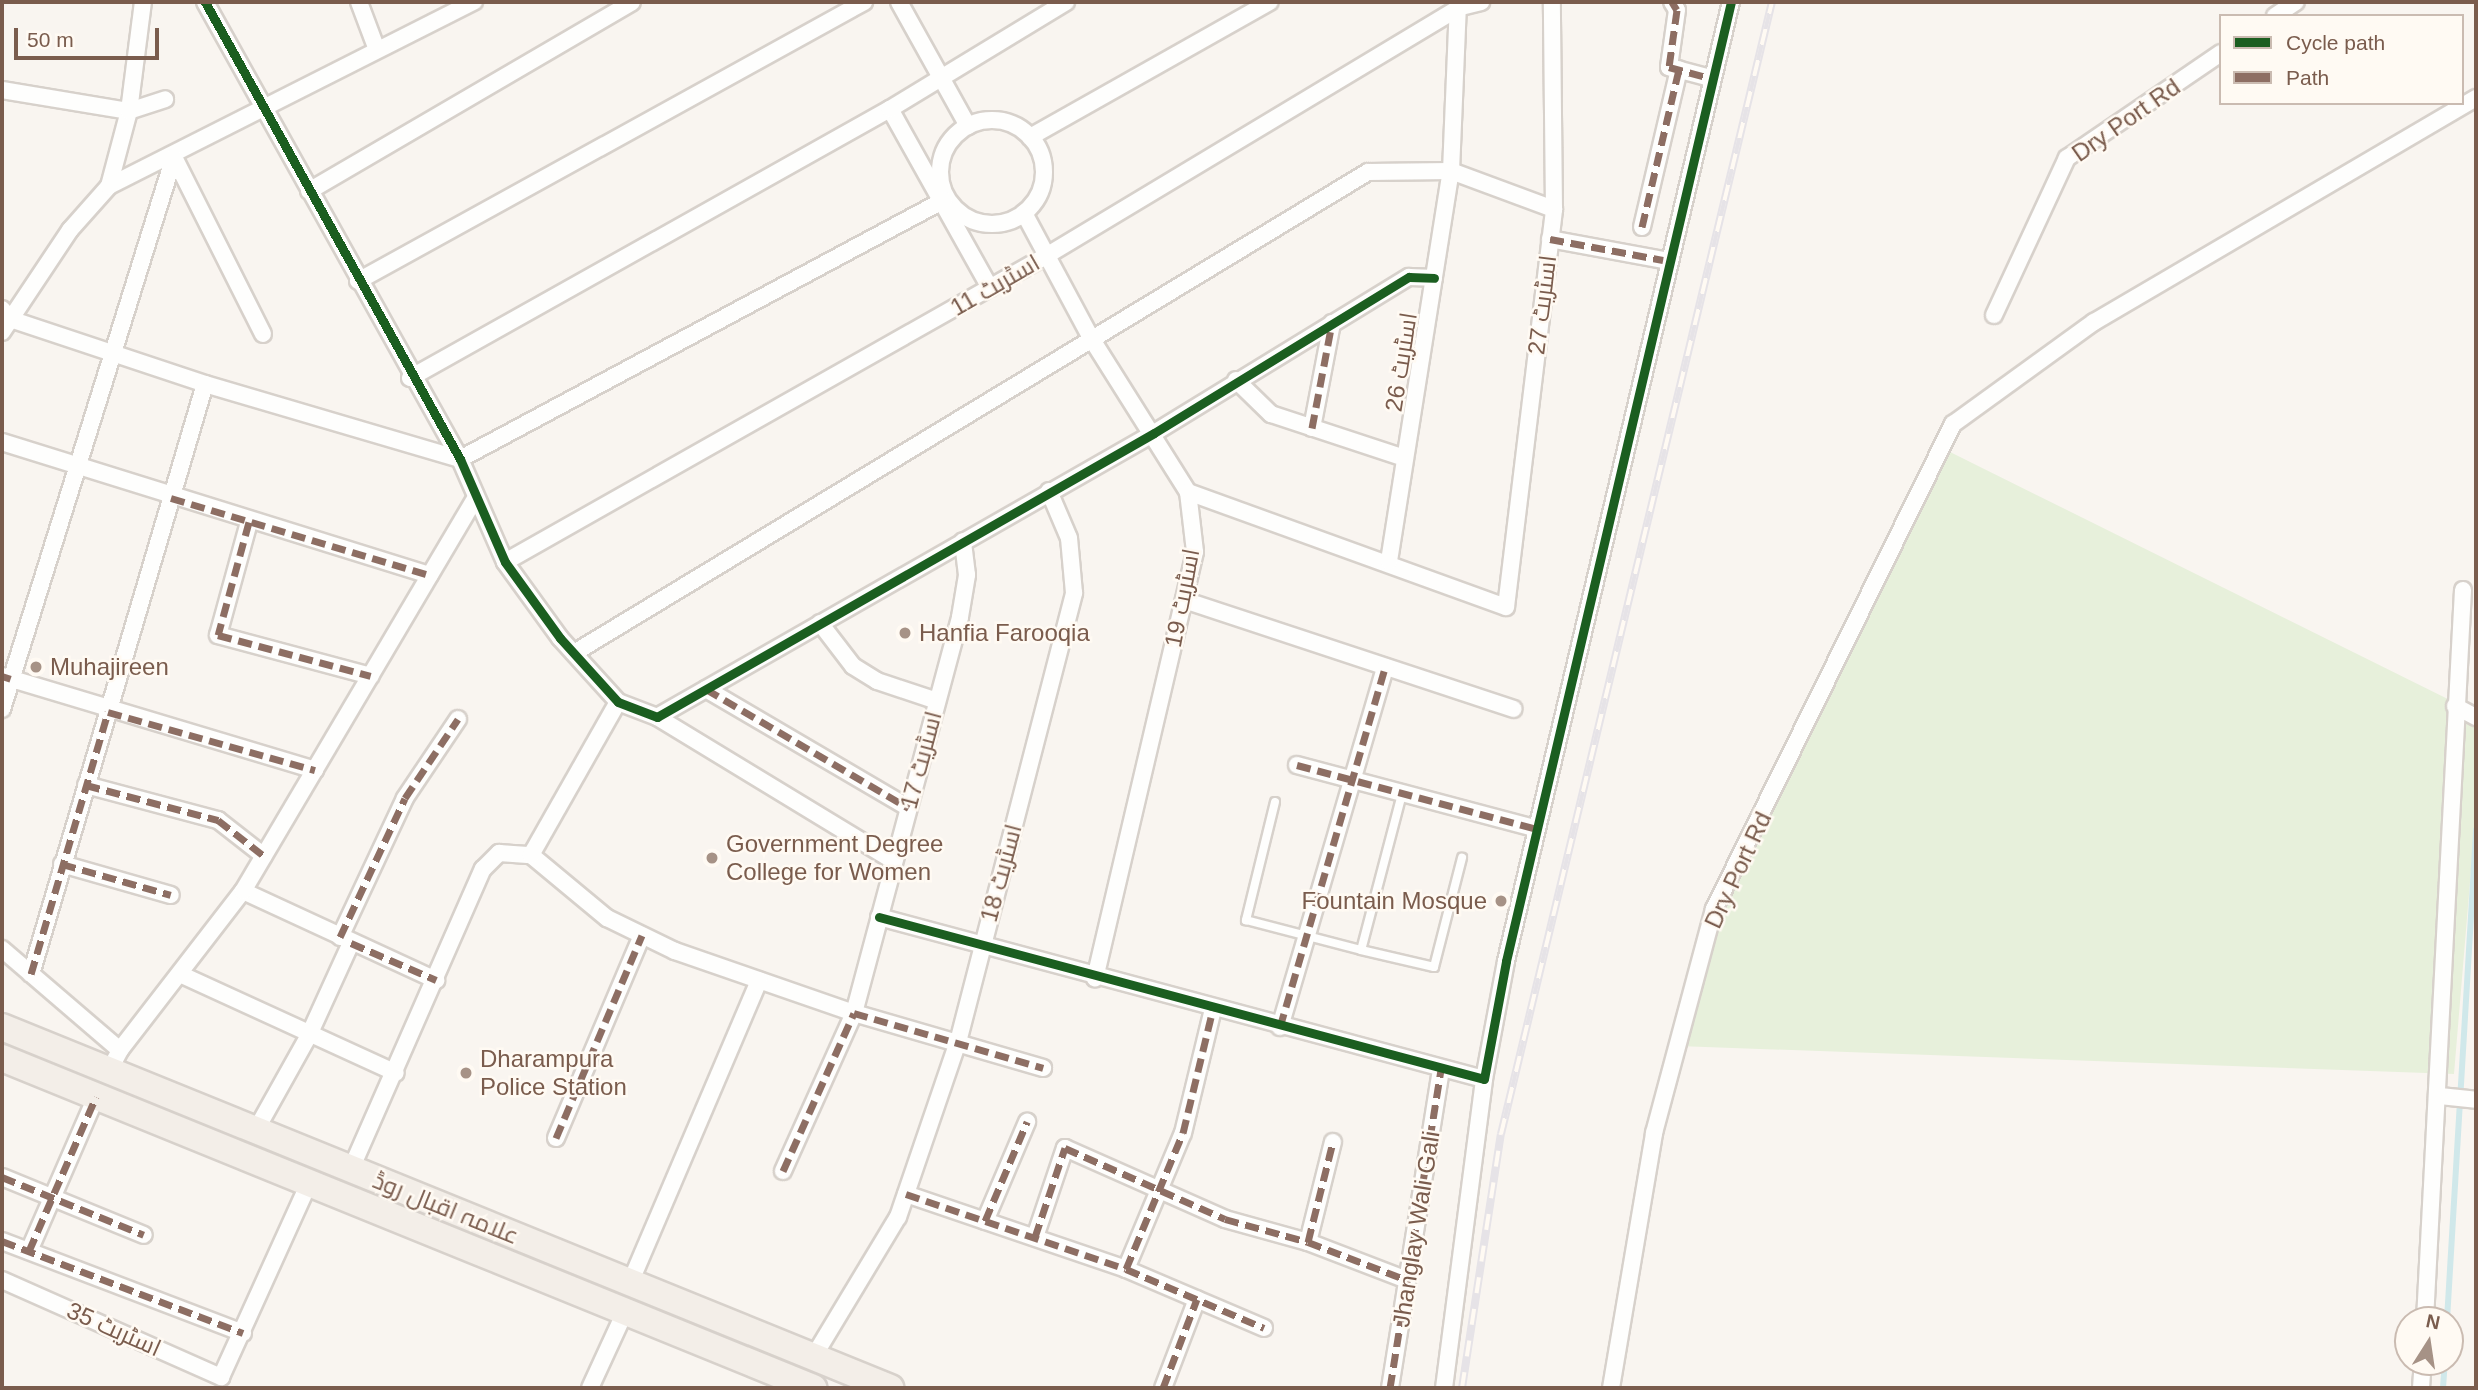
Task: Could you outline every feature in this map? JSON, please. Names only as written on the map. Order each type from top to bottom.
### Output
[{"type":"main road","name":"علامہ اقبال روڈ","points":[[4,1034],[114,1060],[191,1105],[890,1388]]},
{"type":"main road","name":"علامہ اقبال روڈ","points":[[2,1058],[813,1388]]},
{"type":"main road","points":[[180,1132],[191,1105]]},
{"type":"street","points":[[109,186],[128,111],[143,2]]},
{"type":"street","points":[[205,2],[410,377],[460,460],[474,500],[505,562],[574,653],[618,702],[657,717],[894,861]]},
{"type":"street","points":[[359,2],[377,50]]},
{"type":"street","points":[[474,2],[263,107],[174,157],[109,186],[70,230],[5,320],[205,384],[460,460],[944,200]]},
{"type":"street","points":[[309,191],[632,2]]},
{"type":"street","points":[[358,281],[864,2]]},
{"type":"street","points":[[899,2],[968,126]]},
{"type":"street","points":[[410,377],[890,109],[1066,2]]},
{"type":"street","points":[[1030,136],[1270,2]]},
{"type":"street","name":"اسٹریٹ 11","points":[[505,562],[1046,256],[1459,4],[1481,2]]},
{"type":"street","name":"اسٹریٹ 27","points":[[1389,561],[1506,607],[1554,209],[1552,2]]},
{"type":"street","points":[[1672,2],[1677,10],[1668,66],[1706,77]]},
{"type":"street","points":[[1444,1388],[1484,1079],[1537,829],[1731,2]]},
{"type":"street","points":[[2279,14],[2296,2]]},
{"type":"street","name":"اسٹریٹ 26","points":[[1389,561],[1451,170],[1459,4]]},
{"type":"street","name":"Dry Port Rd","points":[[1994,315],[2067,158],[2219,54]]},
{"type":"street","points":[[1642,227],[1679,69]]},
{"type":"street","points":[[2,90],[128,111],[164,99]]},
{"type":"street","name":"Dry Port Rd","points":[[1611,1388],[1654,1133],[1714,909],[1953,424],[2094,322],[2476,98]]},
{"type":"street","points":[[890,109],[944,200],[990,288]]},
{"type":"street","points":[[1001,121],[1030,136],[1040,151],[1043,185],[1024,213],[991,224],[974,220],[944,200],[945,150],[968,126],[1001,121]]},
{"type":"street","points":[[174,157],[263,334]]},
{"type":"street","points":[[2,709],[6,678],[174,157]]},
{"type":"street","points":[[574,653],[1368,172],[1451,170],[1554,209]]},
{"type":"street","name":"اسٹریٹ 19","points":[[1024,213],[1091,338],[1154,433],[1188,492],[1195,552],[1095,978]]},
{"type":"street","points":[[1550,239],[1663,260]]},
{"type":"street","points":[[657,717],[1154,433],[1236,380],[1409,277],[1434,278]]},
{"type":"street","points":[[1312,428],[1332,323]]},
{"type":"street","points":[[1236,380],[1271,414],[1405,458]]},
{"type":"street","points":[[31,974],[205,384]]},
{"type":"street","points":[[2,442],[171,498],[430,575]]},
{"type":"street","name":"اسٹریٹ 18","points":[[814,1356],[906,1194],[958,1042],[1074,593],[1069,538],[1049,491]]},
{"type":"street","points":[[1188,492],[1389,561]]},
{"type":"street","points":[[2,949],[31,974],[114,1060],[182,975],[243,891],[474,500]]},
{"type":"street","points":[[249,522],[218,635],[371,676]]},
{"type":"street","name":"اسٹریٹ 17","points":[[783,1171],[854,1013],[937,701],[967,575],[963,541]]},
{"type":"street","points":[[2426,1306],[2445,1097],[2466,712],[2463,590]]},
{"type":"street","points":[[1184,600],[1513,709]]},
{"type":"street","points":[[820,623],[861,671],[895,689],[937,701]]},
{"type":"street","points":[[1280,1027],[1385,667]]},
{"type":"street","points":[[6,678],[108,712],[315,770]]},
{"type":"street","points":[[706,689],[909,808]]},
{"type":"street","points":[[531,855],[618,702]]},
{"type":"street","points":[[256,1130],[309,1035],[405,798],[458,719]]},
{"type":"street","points":[[1297,765],[1537,829]]},
{"type":"street","points":[[86,785],[218,820],[264,856]]},
{"type":"street","points":[[351,1169],[396,1073],[484,869],[499,853],[531,855],[607,918],[642,935],[854,1013],[1043,1068]]},
{"type":"street","points":[[62,864],[171,895]]},
{"type":"street","points":[[243,891],[436,980]]},
{"type":"street","points":[[879,917],[1095,978],[1484,1079]]},
{"type":"street","points":[[556,1138],[642,935]]},
{"type":"street","points":[[182,975],[396,1073]]},
{"type":"street","points":[[630,1283],[759,980]]},
{"type":"street","points":[[1126,1269],[1182,1133],[1213,1009]]},
{"type":"street","name":"Jhanglay Wali Gali","points":[[1390,1388],[1441,1069]]},
{"type":"street","points":[[29,1251],[96,1097]]},
{"type":"street","points":[[2445,1097],[2473,1100]]},
{"type":"street","points":[[985,1221],[1027,1122]]},
{"type":"street","points":[[1308,1242],[1333,1142]]},
{"type":"street","points":[[1035,1237],[1065,1148],[1157,1193],[1308,1242],[1407,1280]]},
{"type":"street","points":[[2,1177],[145,1235]]},
{"type":"street","points":[[2,1241],[243,1333],[309,1183]]},
{"type":"street","points":[[906,1194],[1126,1269],[1264,1328]]},
{"type":"street","name":"اسٹریٹ 35","points":[[2,1280],[221,1377],[226,1374],[243,1333]]},
{"type":"street","points":[[1163,1388],[1196,1299]]},
{"type":"street","points":[[590,1388],[625,1312]]},
{"type":"lane","points":[[1361,950],[1402,794]]},
{"type":"lane","points":[[1275,802],[1246,920],[1434,967],[1462,858]]},
{"type":"green space","points":[[1942,448],[2476,713],[2476,810],[2454,1074],[1678,1046],[1714,909]]},
{"type":"waterway","points":[[2448,1306],[2476,830]]},
{"type":"waterway","points":[[2443,1388],[2444,1376]]},
{"type":"railway","points":[[1462,1388],[1501,1134],[1772,2]]},
{"type":"marked path","points":[[1672,2],[1677,10],[1669,67],[1706,77]]},
{"type":"marked path","points":[[1642,227],[1679,69]]},
{"type":"marked path","points":[[1550,239],[1663,260]]},
{"type":"marked path","points":[[1312,428],[1332,323]]},
{"type":"marked path","points":[[171,498],[430,575]]},
{"type":"marked path","points":[[249,522],[218,635],[371,676]]},
{"type":"marked path","points":[[1280,1027],[1385,667]]},
{"type":"marked path","points":[[2,676],[11,679]]},
{"type":"marked path","points":[[706,689],[909,808]]},
{"type":"marked path","points":[[31,974],[108,712],[315,770]]},
{"type":"marked path","points":[[340,937],[405,798],[458,719]]},
{"type":"marked path","points":[[1297,765],[1537,829]]},
{"type":"marked path","points":[[86,785],[218,820],[264,856]]},
{"type":"marked path","points":[[62,864],[171,895]]},
{"type":"marked path","points":[[556,1138],[642,935]]},
{"type":"marked path","points":[[351,943],[436,980]]},
{"type":"marked path","points":[[1126,1269],[1183,1133],[1213,1009]]},
{"type":"marked path","points":[[783,1171],[854,1013],[1043,1068]]},
{"type":"marked path","points":[[1390,1388],[1441,1069]]},
{"type":"marked path","points":[[29,1251],[96,1097]]},
{"type":"marked path","points":[[985,1221],[1027,1122]]},
{"type":"marked path","points":[[1308,1242],[1333,1142]]},
{"type":"marked path","points":[[1035,1237],[1065,1148],[1225,1219],[1308,1242],[1407,1280]]},
{"type":"marked path","points":[[2,1177],[144,1235]]},
{"type":"marked path","points":[[906,1194],[1126,1269],[1264,1328]]},
{"type":"marked path","points":[[2,1241],[243,1333]]},
{"type":"marked path","points":[[1163,1388],[1197,1299]]},
{"type":"cycle path","points":[[205,2],[460,459],[505,562],[560,638],[618,702],[657,717],[1154,433],[1409,277],[1434,278]]},
{"type":"cycle path","points":[[879,917],[1484,1079],[1506,961],[1731,2]]},
{"type":"place","name":"Hanfia Farooqia","points":[[905,633]]},
{"type":"place","name":"Muhajireen","points":[[36,667]]},
{"type":"place","name":"Government Degree College for Women","points":[[712,858]]},
{"type":"place","name":"Fountain Mosque","points":[[1501,901]]},
{"type":"place","name":"Dharampura Police Station","points":[[466,1073]]}]
